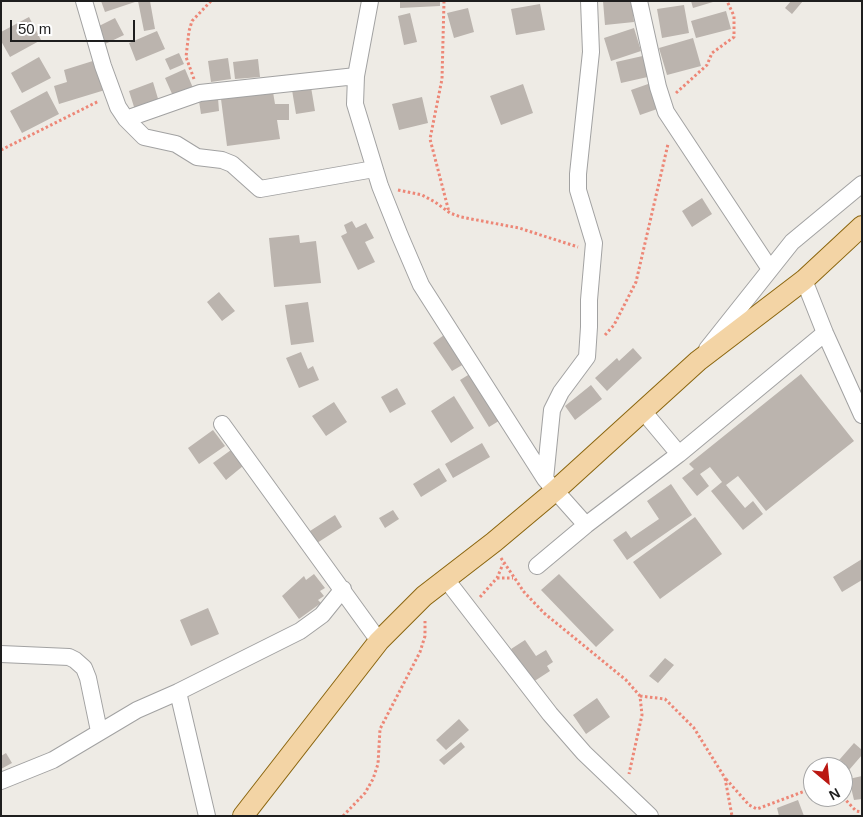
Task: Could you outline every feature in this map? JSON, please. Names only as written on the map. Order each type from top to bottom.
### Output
[{"type":"main road","points":[[243,816],[379,642],[424,596],[494,542],[551,484],[643,411],[698,361],[804,280],[862,226]]},
{"type":"street","points":[[84,1],[114,94],[126,119],[144,136],[176,144],[197,157],[222,160],[232,164],[260,189],[374,169]]},
{"type":"street","points":[[370,1],[370,14],[356,76],[355,104],[380,186],[421,285],[551,484],[586,525]]},
{"type":"street","points":[[551,484],[552,410],[560,392],[586,357],[593,234],[578,190],[578,174],[591,52],[589,1]]},
{"type":"street","points":[[639,1],[658,87],[666,112],[770,269]]},
{"type":"street","points":[[126,119],[200,93],[356,76]]},
{"type":"street","points":[[698,361],[792,242],[862,184]]},
{"type":"street","points":[[804,280],[824,334],[862,415]]},
{"type":"street","points":[[537,566],[586,525],[679,454],[824,334]]},
{"type":"street","points":[[643,411],[679,454]]},
{"type":"street","points":[[222,424],[343,589],[379,642]]},
{"type":"street","points":[[445,578],[468,610],[584,753],[650,816]]},
{"type":"street","points":[[1,780],[53,760],[137,710],[178,692],[300,631],[322,615],[343,589]]},
{"type":"street","points":[[1,654],[69,657],[75,660],[84,668],[88,678],[99,731]]},
{"type":"street","points":[[178,692],[207,816]]},
{"type":"path","points":[[200,93],[188,66],[186,49],[192,21],[211,1]]},
{"type":"path","points":[[444,1],[442,79],[430,139],[450,213]]},
{"type":"path","points":[[586,357],[614,325],[636,282],[669,139],[666,112],[675,94],[707,65],[712,53],[734,37],[734,16],[727,1]]},
{"type":"path","points":[[1,150],[25,136],[114,94]]},
{"type":"path","points":[[380,186],[422,195],[450,213],[519,228],[593,252]]},
{"type":"path","points":[[494,542],[513,578],[544,613],[626,680],[640,696],[642,714],[629,772],[634,800]]},
{"type":"path","points":[[468,610],[497,578],[504,563]]},
{"type":"path","points":[[497,578],[513,578]]},
{"type":"path","points":[[343,816],[365,793],[373,779],[378,764],[380,728],[420,652],[426,636],[424,596]]},
{"type":"path","points":[[640,696],[658,697],[672,705],[694,728],[725,778],[749,805],[757,809],[803,792]]},
{"type":"path","points":[[725,778],[732,816]]},
{"type":"building","points":[[101,1],[135,1],[135,2],[105,12]]},
{"type":"building","points":[[138,1],[150,1],[155,29],[144,31]]},
{"type":"building","points":[[400,1],[440,1],[440,6],[400,8]]},
{"type":"building","points":[[603,1],[632,1],[634,22],[605,25]]},
{"type":"building","points":[[691,1],[713,1],[713,2],[693,8]]},
{"type":"building","points":[[791,1],[803,1],[792,14],[785,8]]},
{"type":"building","points":[[540,4],[545,30],[516,35],[511,9]]},
{"type":"building","points":[[684,5],[689,33],[662,38],[657,9]]},
{"type":"building","points":[[468,8],[474,32],[454,38],[447,13]]},
{"type":"building","points":[[726,11],[731,29],[696,38],[691,21]]},
{"type":"building","points":[[410,13],[417,42],[404,45],[398,16]]},
{"type":"building","points":[[29,17],[41,40],[10,57],[1,41],[1,32]]},
{"type":"building","points":[[115,18],[124,35],[103,45],[95,28]]},
{"type":"building","points":[[634,28],[641,51],[611,61],[604,38]]},
{"type":"building","points":[[157,31],[165,49],[136,61],[129,43]]},
{"type":"building","points":[[693,38],[701,66],[667,75],[659,48]]},
{"type":"building","points":[[179,53],[184,64],[170,70],[165,59]]},
{"type":"building","points":[[647,55],[652,76],[621,83],[616,62]]},
{"type":"building","points":[[39,57],[51,78],[22,93],[11,73]]},
{"type":"building","points":[[228,58],[231,79],[211,82],[208,61]]},
{"type":"building","points":[[258,59],[260,77],[235,79],[233,62]]},
{"type":"building","points":[[96,60],[105,90],[59,104],[54,86],[67,82],[64,70]]},
{"type":"building","points":[[185,69],[193,88],[173,96],[165,78]]},
{"type":"building","points":[[153,82],[159,102],[135,110],[129,91]]},
{"type":"building","points":[[651,83],[660,108],[640,115],[631,90]]},
{"type":"building","points":[[523,84],[533,113],[501,125],[490,96]]},
{"type":"building","points":[[311,87],[315,111],[296,114],[292,90]]},
{"type":"building","points":[[47,91],[59,114],[22,133],[10,111]]},
{"type":"building","points":[[273,92],[275,104],[289,104],[289,120],[277,120],[280,139],[227,146],[221,99]]},
{"type":"building","points":[[422,97],[428,123],[399,130],[392,104]]},
{"type":"building","points":[[218,98],[219,111],[201,114],[199,101]]},
{"type":"building","points":[[702,198],[712,214],[692,227],[682,211]]},
{"type":"building","points":[[352,221],[356,228],[366,223],[374,238],[365,242],[375,262],[358,270],[341,236],[347,233],[344,225]]},
{"type":"building","points":[[299,235],[300,243],[316,241],[321,283],[274,287],[269,238]]},
{"type":"building","points":[[219,292],[235,311],[222,321],[207,302]]},
{"type":"building","points":[[308,302],[314,342],[291,345],[285,305]]},
{"type":"building","points":[[444,335],[464,364],[452,371],[433,343]]},
{"type":"building","points":[[633,348],[642,358],[607,391],[595,378],[617,358],[619,361]]},
{"type":"building","points":[[301,352],[308,369],[313,366],[319,380],[299,388],[286,358]]},
{"type":"building","points":[[473,372],[502,419],[489,427],[460,380]]},
{"type":"building","points":[[801,374],[854,441],[766,511],[738,476],[726,485],[745,508],[753,501],[763,514],[743,530],[711,491],[722,482],[710,467],[700,474],[709,486],[697,496],[682,478],[694,469],[689,464]]},
{"type":"building","points":[[591,385],[602,399],[575,420],[565,406]]},
{"type":"building","points":[[397,388],[406,404],[390,413],[381,397]]},
{"type":"building","points":[[454,396],[474,428],[451,443],[431,411]]},
{"type":"building","points":[[334,402],[347,422],[326,436],[312,416]]},
{"type":"building","points":[[213,430],[225,446],[199,464],[188,448]]},
{"type":"building","points":[[482,443],[490,457],[453,478],[445,464]]},
{"type":"building","points":[[231,450],[243,466],[226,480],[213,463]]},
{"type":"building","points":[[439,468],[447,481],[421,497],[413,484]]},
{"type":"building","points":[[671,484],[692,515],[627,560],[613,540],[626,531],[631,538],[659,519],[647,501]]},
{"type":"building","points":[[393,510],[399,519],[385,528],[379,518]]},
{"type":"building","points":[[335,515],[342,527],[317,543],[310,531]]},
{"type":"building","points":[[695,517],[722,554],[660,599],[633,562]]},
{"type":"building","points":[[862,559],[862,580],[842,592],[833,577]]},
{"type":"building","points":[[314,574],[325,588],[320,591],[324,596],[318,600],[321,603],[299,619],[282,596],[304,576],[306,580]]},
{"type":"building","points":[[559,574],[614,630],[596,647],[541,590]]},
{"type":"building","points":[[208,608],[219,634],[191,646],[180,620]]},
{"type":"building","points":[[525,640],[536,656],[546,650],[553,662],[547,666],[550,671],[533,682],[511,649]]},
{"type":"building","points":[[665,658],[674,665],[658,683],[649,676]]},
{"type":"building","points":[[597,698],[610,717],[586,734],[573,715]]},
{"type":"building","points":[[459,719],[469,730],[446,750],[436,740]]},
{"type":"building","points":[[461,742],[465,747],[444,765],[439,760]]},
{"type":"building","points":[[854,743],[862,750],[862,755],[853,765],[853,757],[842,757]]},
{"type":"building","points":[[6,753],[12,763],[1,769],[1,756]]},
{"type":"building","points":[[862,776],[862,799],[854,800],[853,778]]},
{"type":"building","points":[[798,800],[804,816],[779,816],[777,808]]}]
